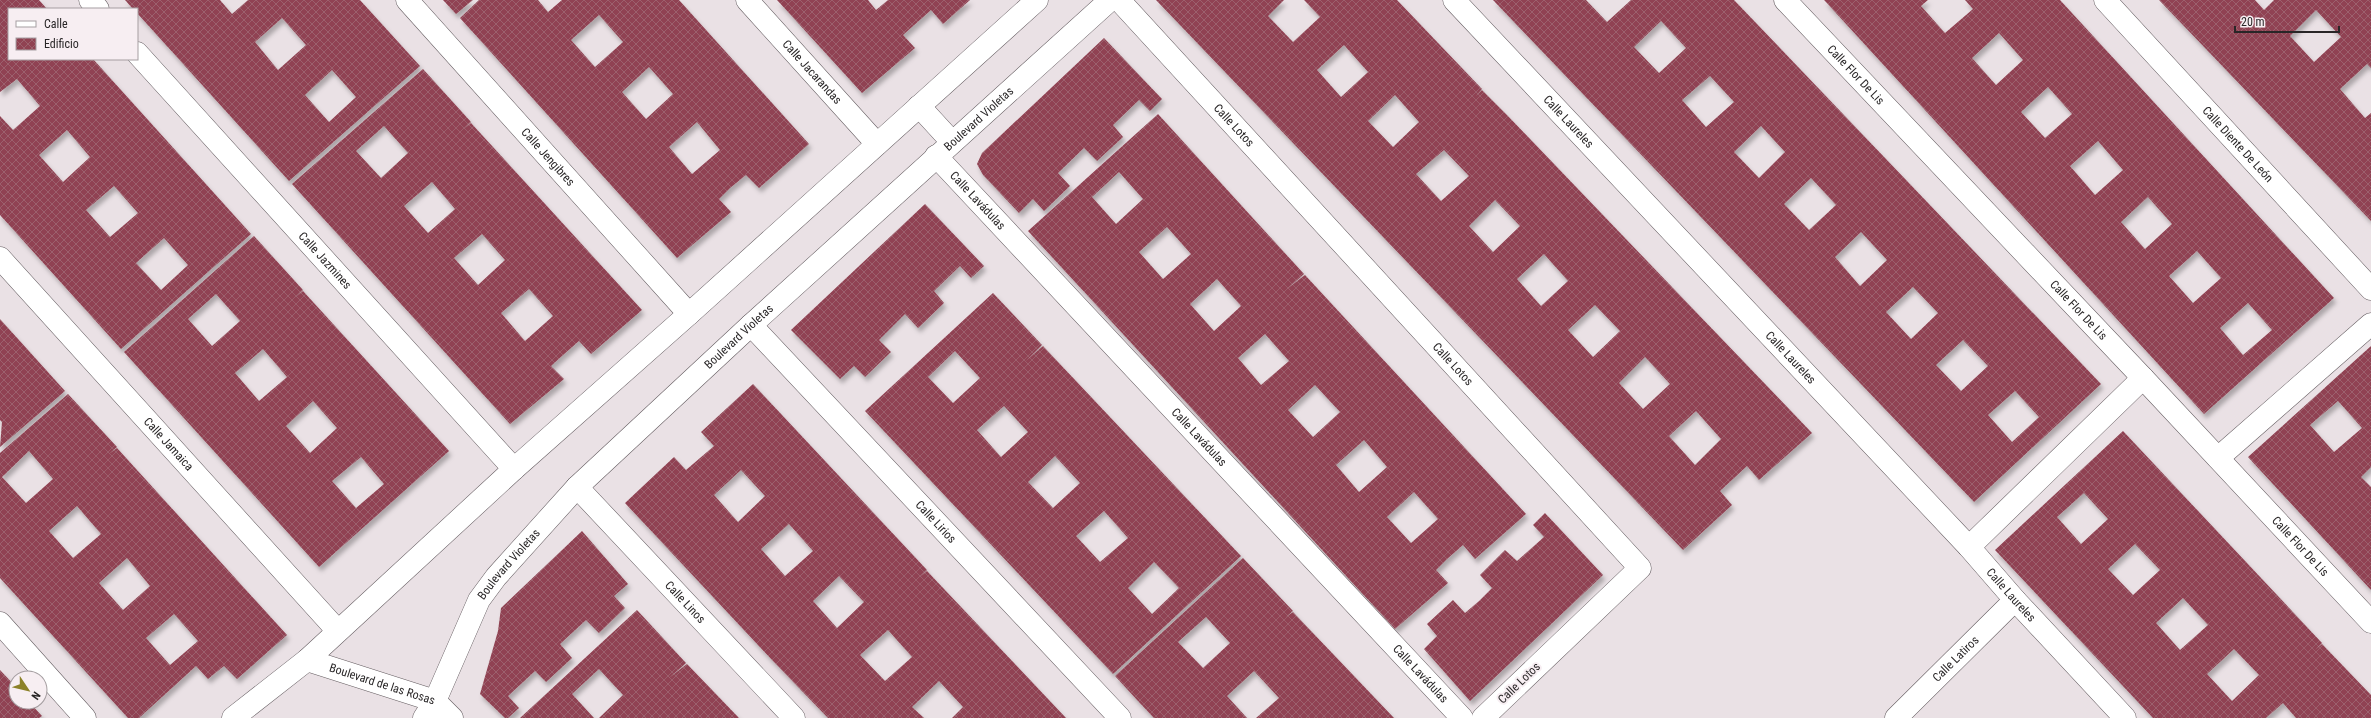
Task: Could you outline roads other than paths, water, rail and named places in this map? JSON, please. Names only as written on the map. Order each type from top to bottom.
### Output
[{"type":"street","points":[[90,0],[97,8]]},
{"type":"street","name":"Calle Jengibres","points":[[407,0],[689,314]]},
{"type":"street","name":"Calle Jacarandas","points":[[747,0],[877,144]]},
{"type":"street","points":[[233,718],[307,660],[337,630],[514,469],[689,314],[1037,0]]},
{"type":"street","name":"Boulevard Violetas","points":[[430,709],[479,600],[496,577],[577,487],[751,325],[1110,0]]},
{"type":"street","name":"Calle Lotos","points":[[1119,0],[1640,568],[1483,718]]},
{"type":"street","name":"Calle Laureles","points":[[1454,0],[1969,547],[2014,600],[2125,718]]},
{"type":"street","name":"Calle Flor De Lis","points":[[1785,0],[2143,378],[2371,622]]},
{"type":"street","name":"Calle Diente De León","points":[[2105,0],[2371,289]]},
{"type":"street","name":"Calle Jazmines","points":[[138,53],[514,469]]},
{"type":"street","name":"Calle Lavádulas","points":[[919,106],[944,149],[1462,718]]},
{"type":"street","name":"Calle Jamaica","points":[[0,258],[337,630]]},
{"type":"street","points":[[2218,458],[2371,324]]},
{"type":"street","name":"Calle Lirios","points":[[751,325],[1120,718]]},
{"type":"street","points":[[1969,547],[2143,378]]},
{"type":"street","name":"Calle Linos","points":[[577,487],[794,718]]},
{"type":"street","name":"Calle Latiros","points":[[1896,718],[2014,600]]},
{"type":"street","points":[[0,623],[85,718]]},
{"type":"street","name":"Boulevard de las Rosas","points":[[307,660],[452,718]]}]
